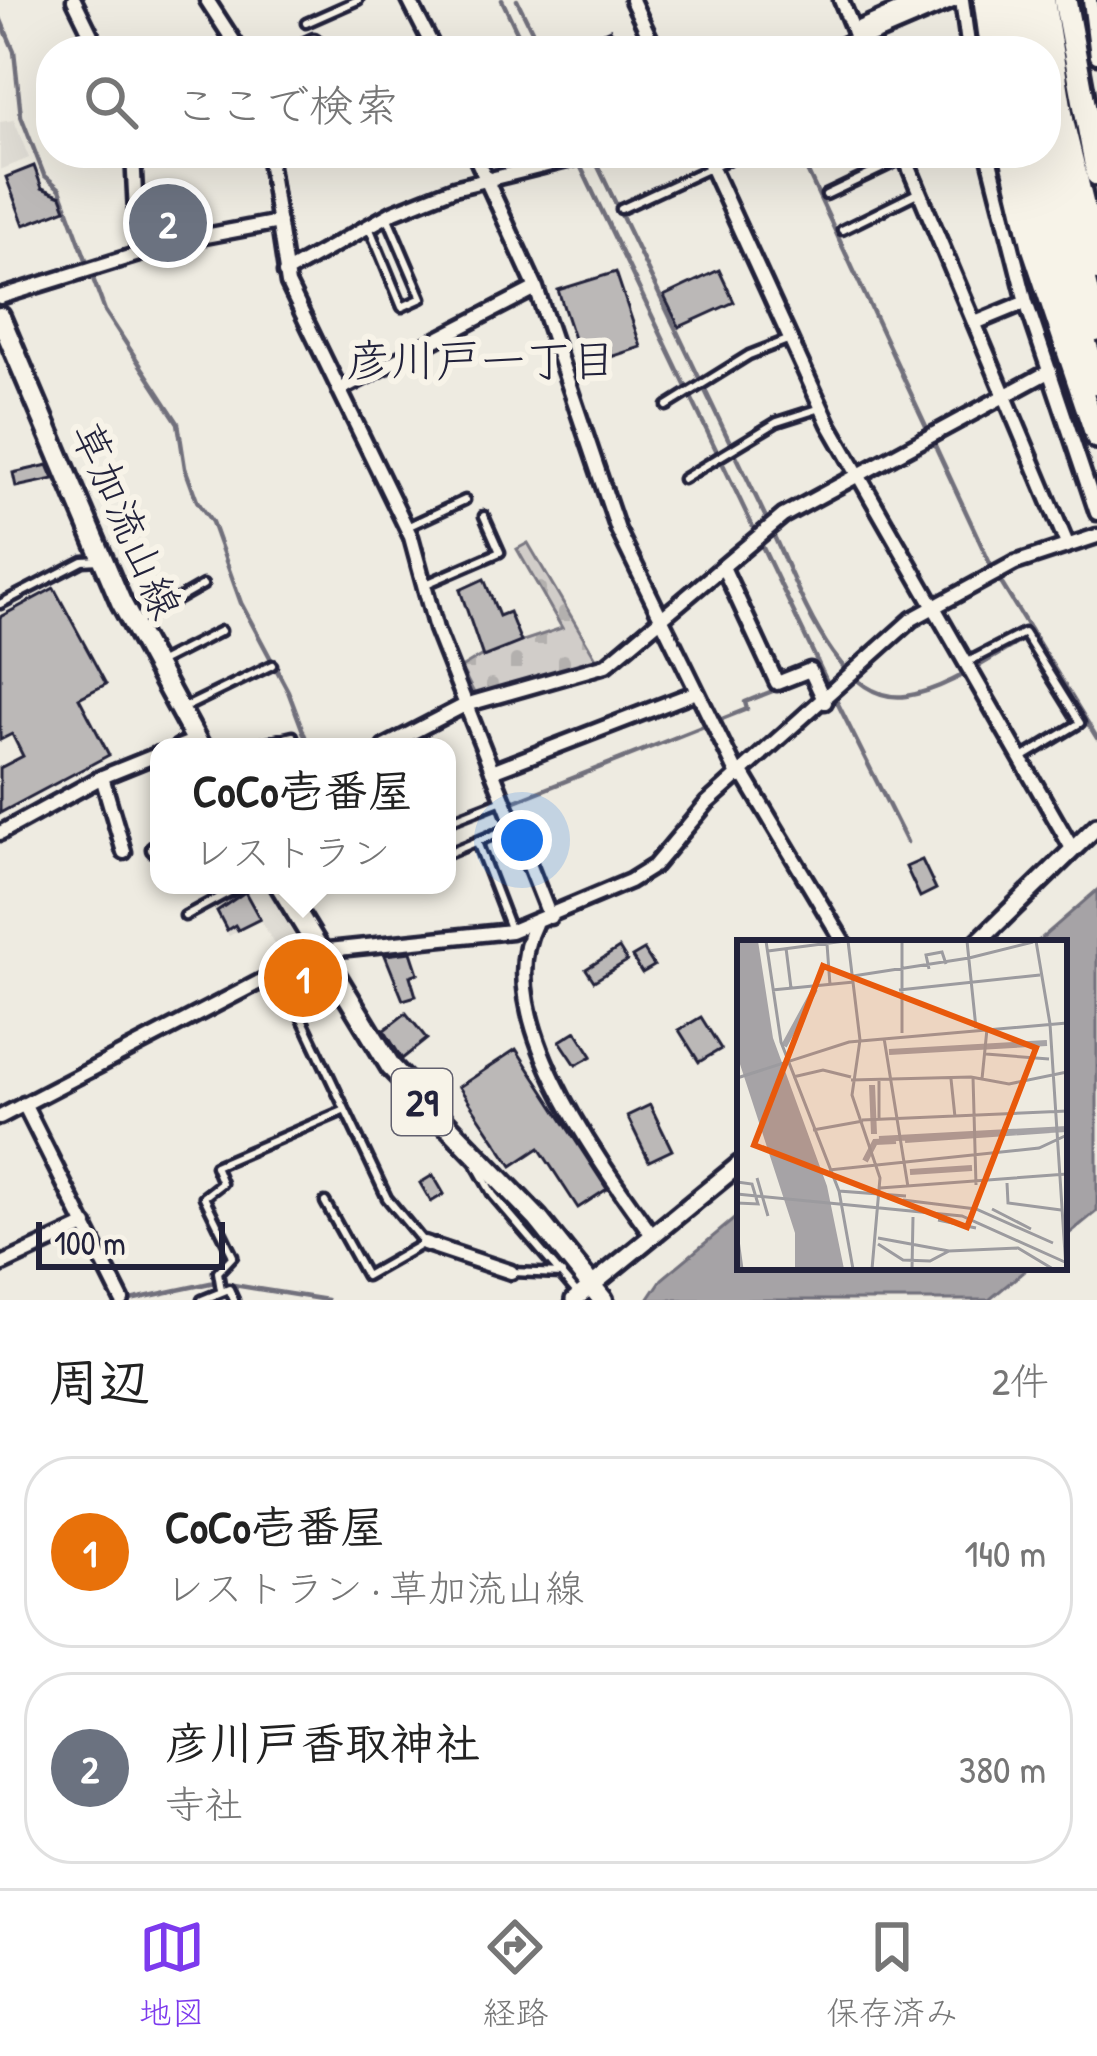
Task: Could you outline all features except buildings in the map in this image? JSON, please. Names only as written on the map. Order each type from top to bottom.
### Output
[{"type":"highway","points":[[985,0],[990,36]]},
{"type":"highway","points":[[1004,0],[1008,36]]},
{"type":"highway","points":[[1023,0],[1028,36]]},
{"type":"highway","points":[[1042,0],[1047,36]]},
{"type":"highway","points":[[1065,0],[1097,174]]},
{"type":"highway","points":[[1061,125],[1097,268]]},
{"type":"highway","points":[[1015,168],[1034,250],[1091,393]]},
{"type":"highway","points":[[1033,168],[1091,393],[1097,437]]},
{"type":"highway","points":[[1054,168],[1097,338]]},
{"type":"main road","name":"草加流山線","points":[[0,317],[132,625],[189,738]]},
{"type":"main road","name":"29","points":[[285,894],[391,1067],[479,1156],[589,1295]]},
{"type":"street","points":[[74,0],[92,36]]},
{"type":"street","points":[[207,0],[230,36]]},
{"type":"street","points":[[409,0],[427,36]]},
{"type":"street","points":[[632,0],[649,36]]},
{"type":"street","points":[[841,0],[857,36]]},
{"type":"street","points":[[866,36],[926,0]]},
{"type":"street","points":[[869,36],[958,0],[966,36]]},
{"type":"street","points":[[1090,0],[1097,56]]},
{"type":"street","points":[[135,168],[138,254]]},
{"type":"street","points":[[270,168],[286,273],[406,527],[465,705],[550,917]]},
{"type":"street","points":[[481,168],[536,288],[619,530],[694,693],[842,940]]},
{"type":"street","points":[[286,273],[387,216],[484,177],[526,168]]},
{"type":"street","points":[[711,168],[821,408],[1073,850]]},
{"type":"street","points":[[909,168],[1067,544]]},
{"type":"street","points":[[992,168],[1026,302],[1097,513]]},
{"type":"street","points":[[0,297],[138,254],[279,222]]},
{"type":"street","points":[[339,390],[536,288]]},
{"type":"street","points":[[975,323],[1026,302]]},
{"type":"street","points":[[0,370],[19,360]]},
{"type":"street","points":[[401,738],[465,705],[606,665],[783,516],[1050,371]]},
{"type":"street","points":[[0,1117],[319,952],[352,944],[511,931],[654,866],[697,814],[912,620],[1016,562],[1097,536]]},
{"type":"street","points":[[723,567],[777,683],[810,670],[825,702]]},
{"type":"street","points":[[492,771],[694,693]]},
{"type":"street","points":[[0,833],[102,776],[150,757]]},
{"type":"street","points":[[102,776],[124,852]]},
{"type":"street","points":[[979,940],[1097,826]]},
{"type":"street","points":[[536,923],[526,947],[524,976],[554,1089],[652,1235]]},
{"type":"street","points":[[24,1104],[122,1300]]},
{"type":"street","points":[[589,1295],[652,1235],[737,1166]]},
{"type":"street","points":[[0,1265],[86,1225]]},
{"type":"street","points":[[424,1243],[511,1272]]},
{"type":"lane","points":[[306,23],[358,0]]},
{"type":"lane","points":[[621,209],[709,168]]},
{"type":"lane","points":[[826,195],[879,168]]},
{"type":"lane","points":[[842,230],[919,192]]},
{"type":"lane","points":[[369,227],[402,307],[422,298],[387,216]]},
{"type":"lane","points":[[667,406],[749,355],[791,339]]},
{"type":"lane","points":[[683,478],[778,422],[821,408]]},
{"type":"lane","points":[[406,527],[465,500]]},
{"type":"lane","points":[[423,585],[500,552],[484,516]]},
{"type":"lane","points":[[0,604],[83,561],[103,560]]},
{"type":"lane","points":[[132,625],[203,586]]},
{"type":"lane","points":[[153,665],[221,632]]},
{"type":"lane","points":[[968,662],[1024,633],[1080,722],[1022,758]]},
{"type":"lane","points":[[179,711],[272,665]]},
{"type":"lane","points":[[285,738],[293,736]]},
{"type":"lane","points":[[456,818],[504,799]]},
{"type":"lane","points":[[456,850],[514,826]]},
{"type":"lane","points":[[477,842],[511,931]]},
{"type":"lane","points":[[185,916],[225,894]]},
{"type":"lane","points":[[279,970],[398,1217],[424,1243],[366,1276],[325,1202]]},
{"type":"lane","points":[[220,1290],[218,1272],[232,1256],[204,1197],[222,1183],[215,1166],[343,1111]]},
{"type":"lane","points":[[479,1156],[477,1175],[562,1274],[589,1295]]},
{"type":"lane","points":[[511,1272],[562,1274]]},
{"type":"lane","points":[[202,1300],[230,1289],[234,1300]]},
{"type":"shaded area","points":[[14,120],[29,158],[0,170],[0,122]]},
{"type":"shaded area","points":[[1097,890],[1097,1211],[1067,1236],[1067,940],[1039,940]]},
{"type":"shaded area","points":[[238,894],[270,894],[302,950],[284,961],[260,919],[229,936],[214,908]]},
{"type":"shaded area","points":[[737,1216],[737,1270],[1025,1270],[989,1300],[648,1300],[662,1279]]},
{"type":"green space","points":[[528,543],[598,662],[476,697],[461,668],[484,654],[562,628],[517,549]]},
{"type":"waterway","points":[[502,0],[519,36]]},
{"type":"waterway","points":[[517,0],[535,36]]},
{"type":"waterway","points":[[0,18],[14,51],[21,116],[36,154]]},
{"type":"waterway","points":[[41,168],[60,189],[105,311],[178,423],[185,468],[197,501],[212,522],[241,603],[288,691],[306,738]]},
{"type":"waterway","points":[[581,168],[829,686]]},
{"type":"waterway","points":[[599,168],[768,522]]},
{"type":"waterway","points":[[806,168],[992,568],[1032,633]]},
{"type":"waterway","points":[[772,532],[822,636],[859,681],[881,694],[922,692],[955,679],[1033,634],[1097,738]]},
{"type":"waterway","points":[[456,824],[747,709],[745,702],[813,675]]},
{"type":"waterway","points":[[834,696],[907,842]]},
{"type":"waterway","points":[[130,1300],[215,1282],[327,1300]]},
{"type":"place","name":"彦川戸香取神社","points":[[168,223]]},
{"type":"place","name":"CoCo壱番屋","points":[[303,978]]},
{"type":"district","name":"彦川戸一丁目","points":[[481,360]]}]
